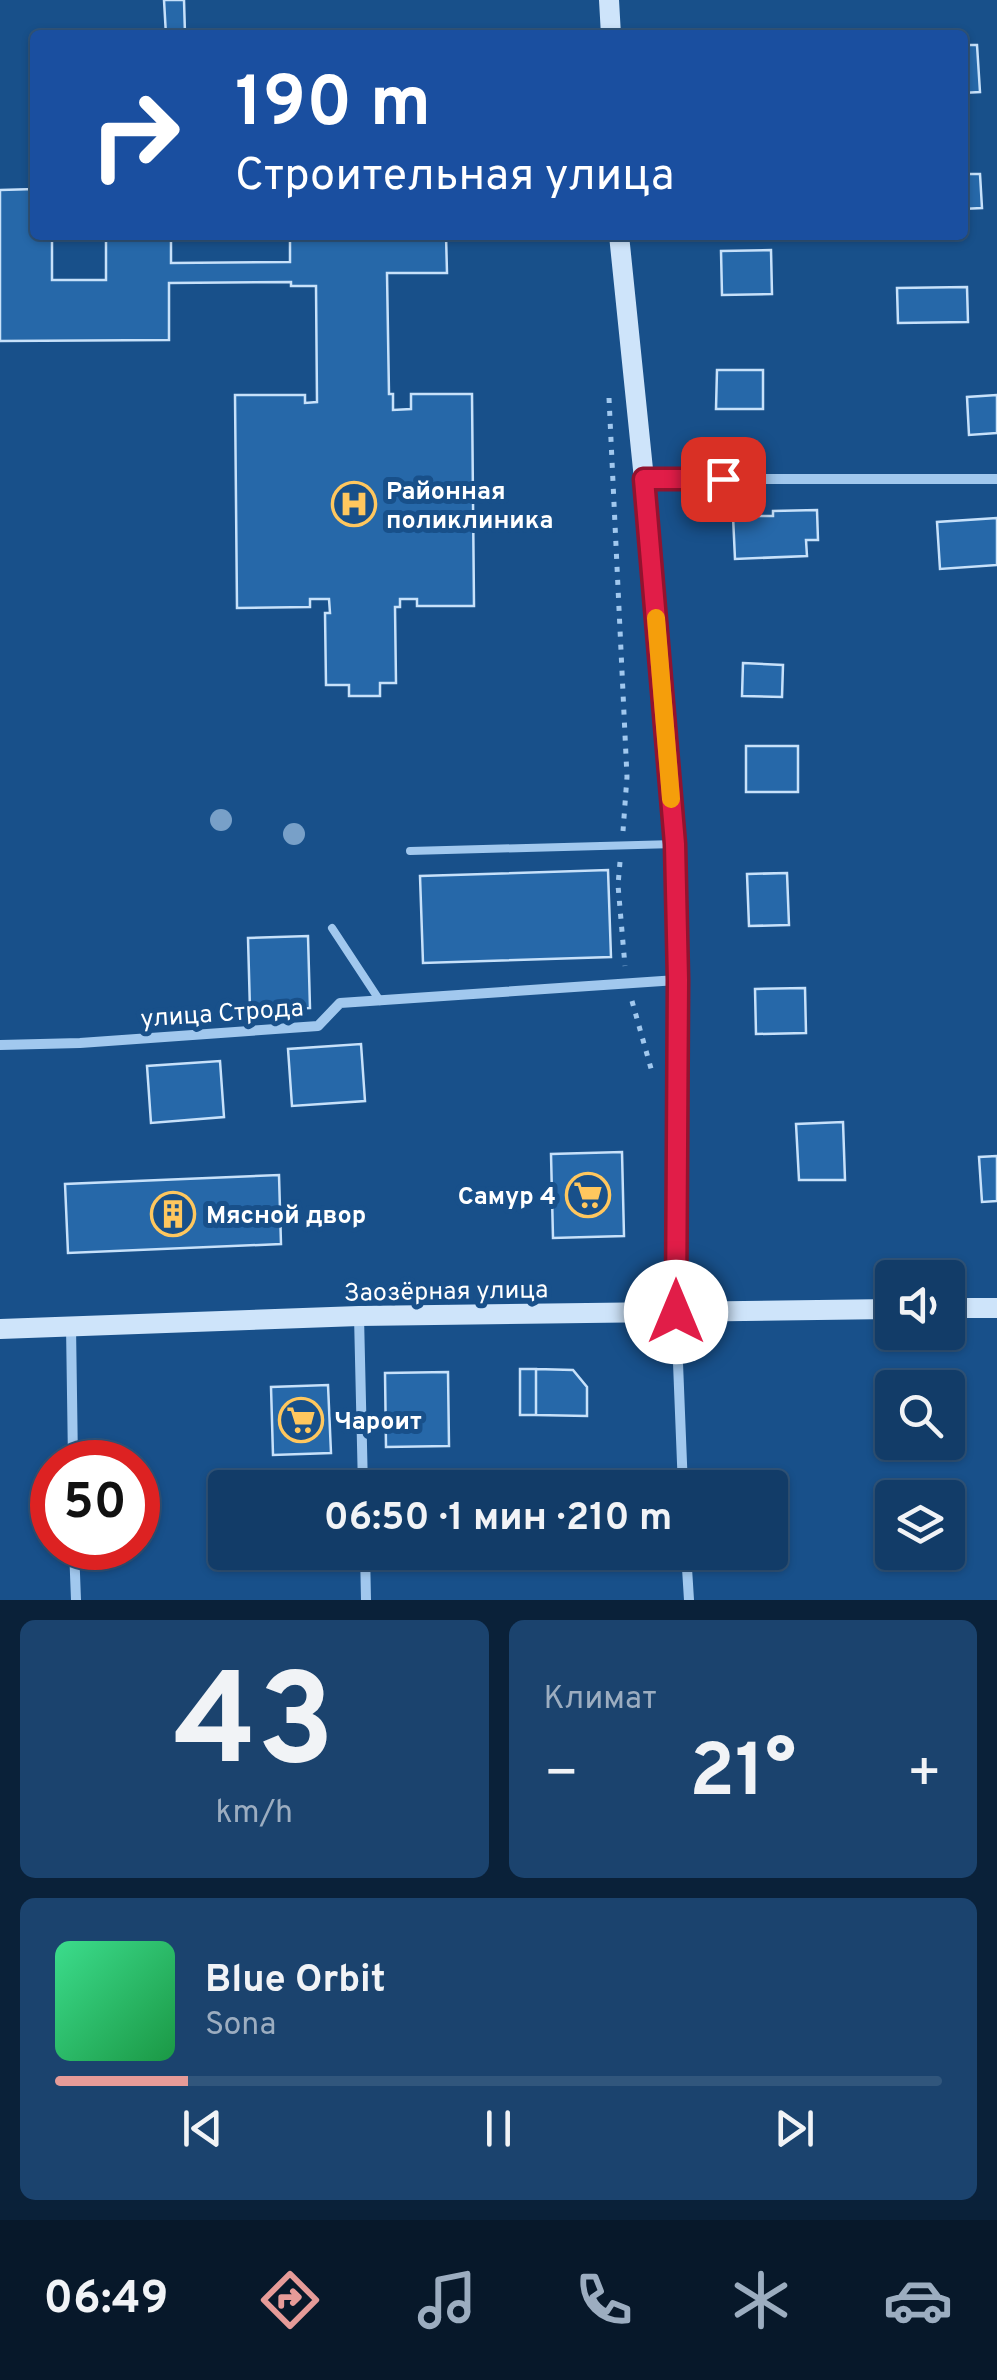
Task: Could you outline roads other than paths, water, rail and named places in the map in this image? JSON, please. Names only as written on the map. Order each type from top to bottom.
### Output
[{"type":"main road","points":[[609,0],[611,30]]},
{"type":"main road","points":[[620,240],[675,844],[676,1312]]},
{"type":"main road","points":[[965,1308],[997,1308]]},
{"type":"main road","name":"Заозёрная улица","points":[[0,1329],[358,1316],[875,1309]]},
{"type":"street","points":[[644,479],[997,479]]},
{"type":"street","name":"улица Строда","points":[[0,1045],[318,1026],[340,1004],[678,980]]},
{"type":"street","points":[[676,1312],[682,1470]]},
{"type":"street","points":[[358,1316],[362,1470]]},
{"type":"street","points":[[71,1326],[73,1440]]},
{"type":"street","points":[[75,1570],[76,1600]]},
{"type":"street","points":[[365,1570],[366,1600]]},
{"type":"street","points":[[687,1570],[689,1600]]},
{"type":"lane","points":[[410,851],[675,844]]},
{"type":"lane","points":[[332,928],[380,1001]]},
{"type":"place","name":"Районная поликлиника","points":[[354,504]]},
{"type":"place","name":"Самур 4","points":[[588,1195]]},
{"type":"place","name":"Мясной двор","points":[[173,1214]]},
{"type":"place","name":"Чароит","points":[[301,1420]]}]
